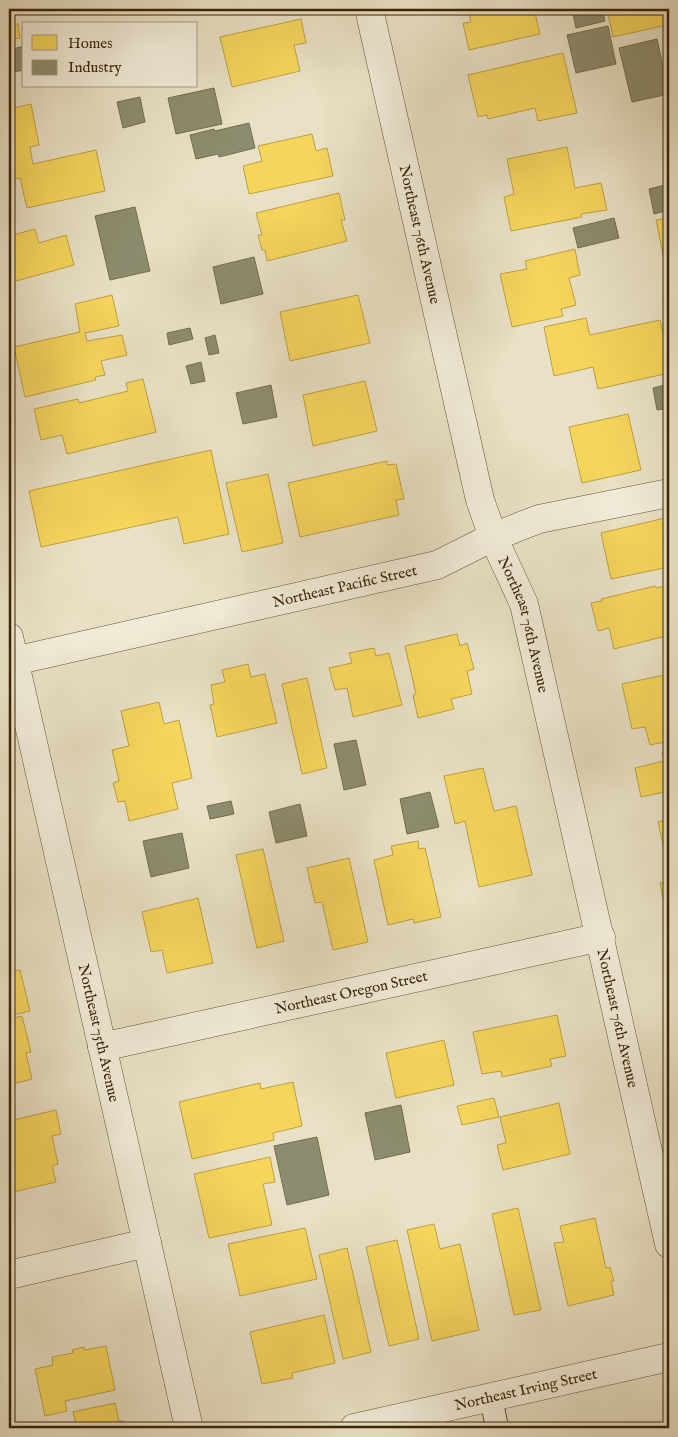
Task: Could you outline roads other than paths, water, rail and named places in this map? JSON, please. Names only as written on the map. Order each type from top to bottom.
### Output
[{"type":"street","name":"Northeast 76th Avenue","points":[[369,9],[480,500],[493,537],[524,604],[601,937],[669,1244]]},
{"type":"street","name":"Northeast Pacific Street","points":[[11,649],[437,565],[493,537],[539,520],[669,492]]},
{"type":"street","name":"Northeast 75th Avenue","points":[[11,649],[189,1428]]},
{"type":"street","name":"Northeast Oregon Street","points":[[102,1047],[601,937]]},
{"type":"street","points":[[9,1275],[147,1243]]},
{"type":"street","name":"Northeast Irving Street","points":[[354,1428],[669,1357]]},
{"type":"lane","points":[[490,1397],[497,1428]]}]
